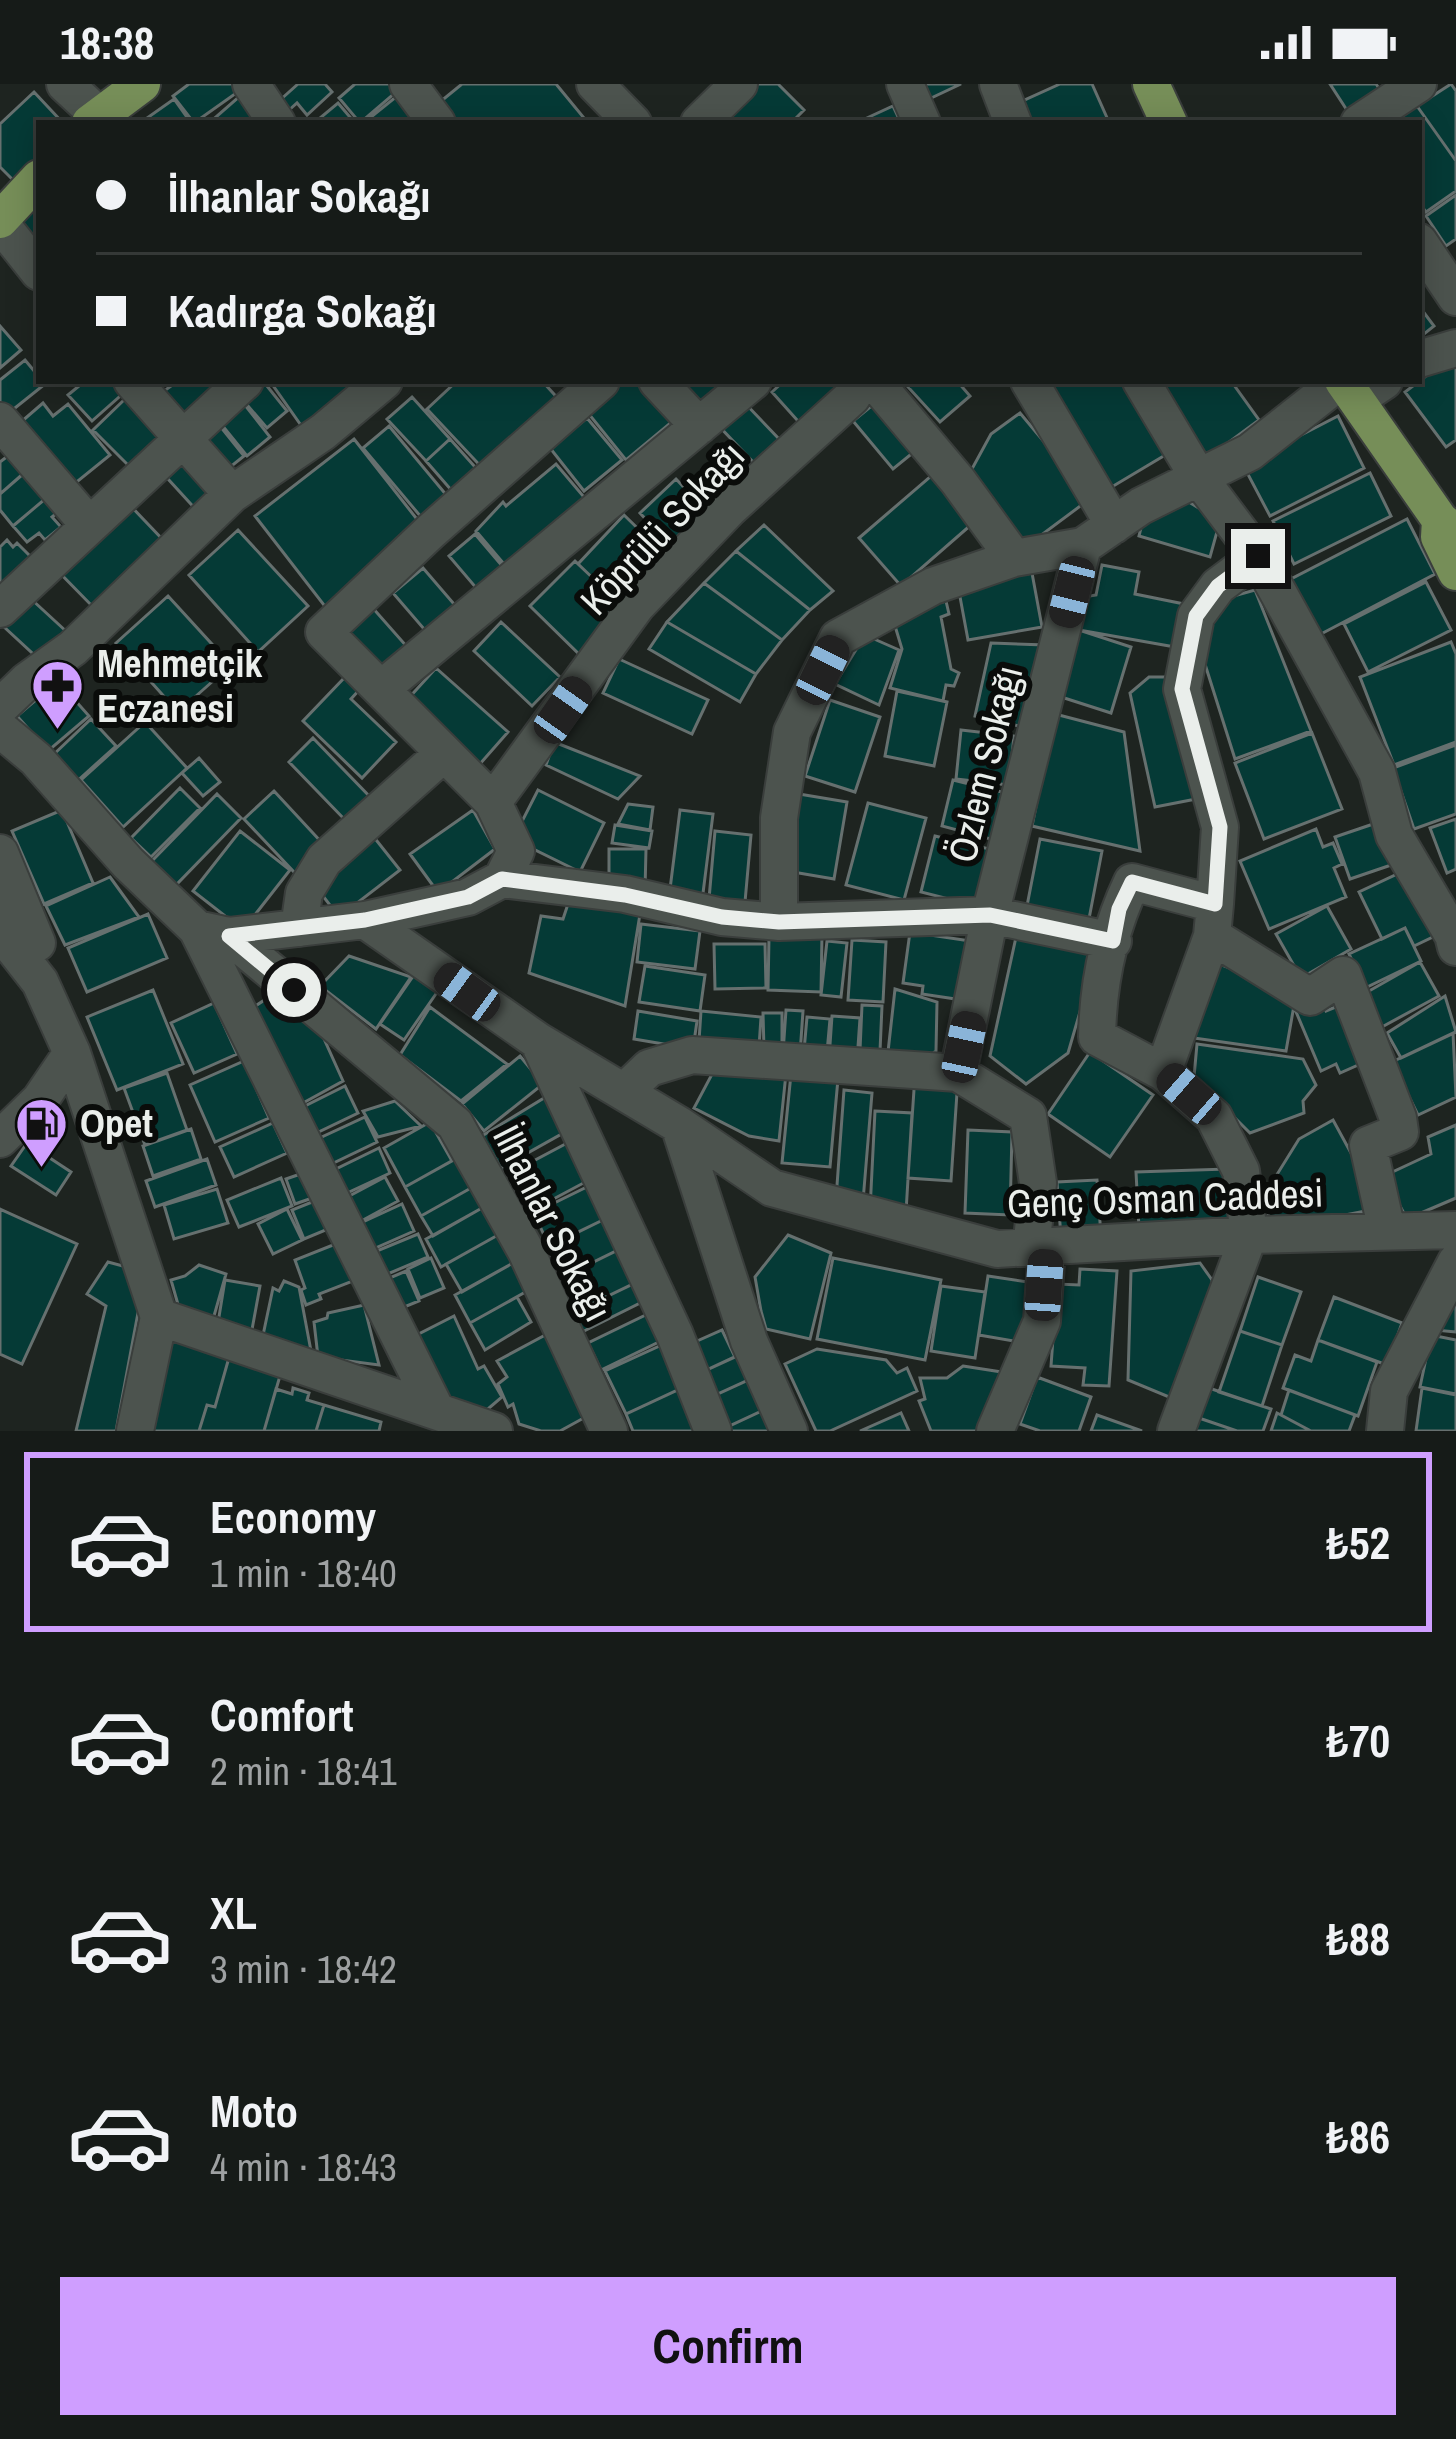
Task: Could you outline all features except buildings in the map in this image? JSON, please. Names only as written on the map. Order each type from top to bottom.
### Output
[{"type":"main road","points":[[99,120],[142,84]]},
{"type":"main road","points":[[0,222],[36,181]]},
{"type":"main road","points":[[1356,385],[1451,522],[1439,537],[1456,572]]},
{"type":"street","points":[[65,84],[99,120]]},
{"type":"street","points":[[251,84],[275,120]]},
{"type":"street","points":[[408,84],[435,120]]},
{"type":"street","points":[[702,120],[740,84]]},
{"type":"street","points":[[905,84],[921,120]]},
{"type":"street","points":[[998,84],[1012,120]]},
{"type":"street","points":[[1364,120],[1418,84]]},
{"type":"street","points":[[0,222],[36,268]]},
{"type":"street","points":[[1422,246],[1456,297]]},
{"type":"street","points":[[1422,358],[1456,348]]},
{"type":"street","points":[[135,384],[232,494]]},
{"type":"street","points":[[0,609],[242,384]]},
{"type":"street","points":[[0,706],[74,648],[232,494],[323,432],[380,384]]},
{"type":"street","points":[[502,879],[516,851],[494,802],[324,632],[598,384]]},
{"type":"street","points":[[660,384],[699,425]]},
{"type":"street","points":[[381,689],[749,384]]},
{"type":"street","name":"Köprülü Sokağı","points":[[494,802],[637,604],[729,508],[841,408],[860,384]]},
{"type":"street","points":[[877,384],[958,481],[1014,558]]},
{"type":"street","points":[[1031,384],[1114,525]]},
{"type":"street","points":[[1143,384],[1196,476],[1258,556],[1377,772],[1394,836],[1453,934],[1456,947]]},
{"type":"street","points":[[779,922],[779,818],[792,732],[838,638],[933,586],[1014,558],[1083,547],[1356,385]]},
{"type":"street","points":[[0,421],[89,525]]},
{"type":"street","name":"Özlem Sokağı","points":[[958,1072],[990,915],[1083,547]]},
{"type":"street","points":[[1163,1072],[1214,920],[1220,827],[1182,689],[1196,616],[1218,586],[1258,556]]},
{"type":"street","points":[[0,729],[36,759],[128,863],[213,932],[435,1408]]},
{"type":"street","points":[[0,754],[40,793],[82,810]]},
{"type":"street","points":[[299,928],[304,893],[324,860],[443,754]]},
{"type":"street","points":[[0,853],[38,944],[40,982]]},
{"type":"street","points":[[213,932],[365,920],[468,897],[502,879],[625,895],[722,917],[779,922],[990,915],[1113,941]]},
{"type":"street","points":[[1176,1431],[1249,1235],[1240,1171],[1214,1117],[1163,1072],[1096,1037],[1098,989],[1119,909],[1132,882],[1214,920],[1310,997],[1343,975],[1400,1132],[1368,1145],[1387,1231]]},
{"type":"street","points":[[0,916],[14,949],[40,982],[72,1053],[159,1317],[135,1431]]},
{"type":"street","name":"Genç Osman Caddesi","points":[[365,920],[538,1041],[679,1125],[772,1188],[997,1249],[1456,1230]]},
{"type":"street","name":"İlhanlar Sokağı","points":[[213,932],[455,1124],[526,1251],[609,1431]]},
{"type":"street","points":[[538,1041],[675,1335],[713,1431]]},
{"type":"street","points":[[0,1116],[72,1053]]},
{"type":"street","points":[[0,1139],[40,1100],[72,1053]]},
{"type":"street","points":[[624,1092],[649,1068],[692,1055],[958,1072],[1028,1116],[1038,1183],[1042,1321],[995,1431]]},
{"type":"street","points":[[679,1125],[749,1341],[789,1431]]},
{"type":"street","points":[[1385,1431],[1389,1391],[1456,1262]]},
{"type":"street","points":[[159,1317],[494,1431]]},
{"type":"place","name":"Mehmetçik Eczanesi","points":[[58,731]]},
{"type":"place","name":"Opet","points":[[41,1169]]},
{"type":"route","points":[[294,990],[229,936],[365,920],[468,897],[502,879],[625,895],[722,917],[779,922],[990,915],[1113,941],[1119,909],[1132,882],[1215,904],[1220,827],[1182,689],[1196,616],[1218,586],[1258,556]]}]
